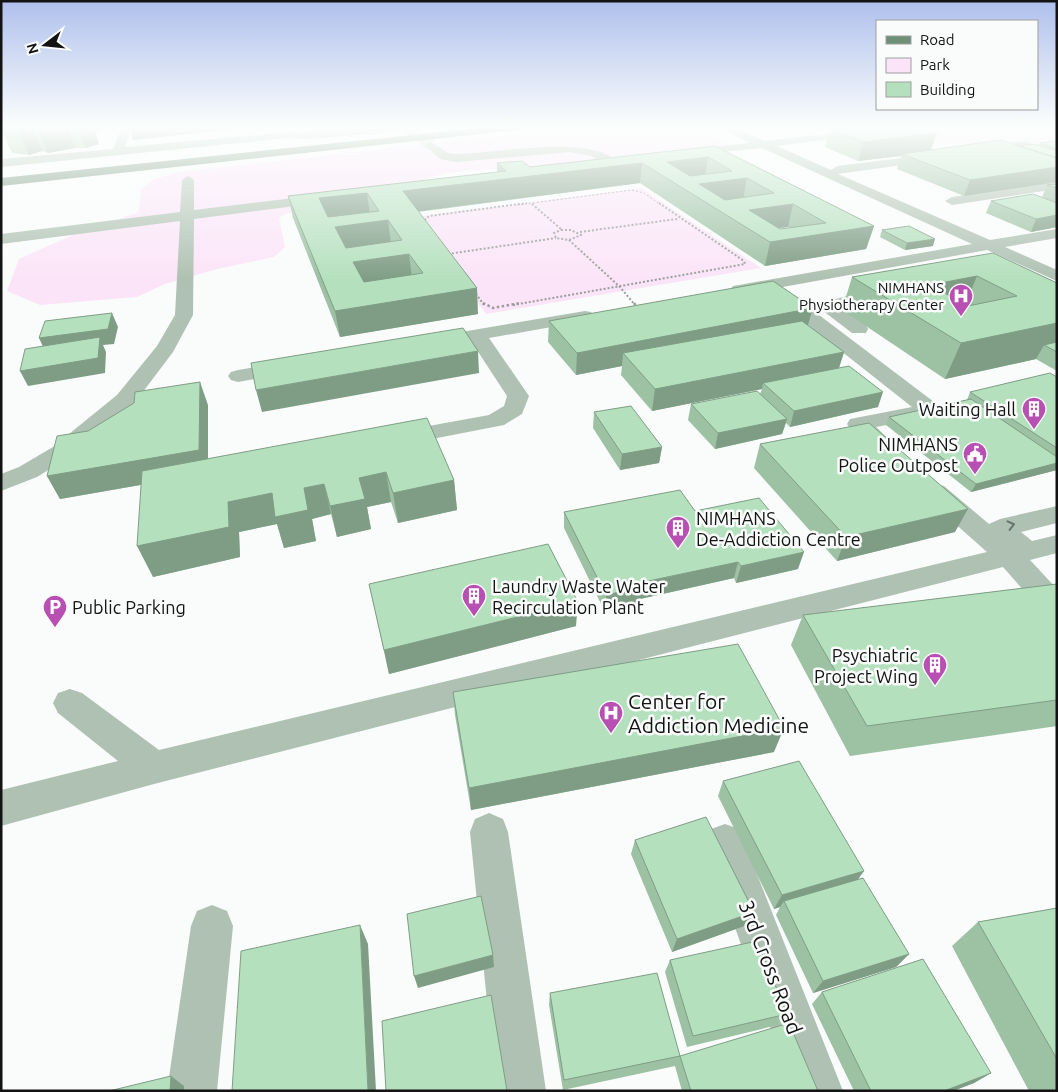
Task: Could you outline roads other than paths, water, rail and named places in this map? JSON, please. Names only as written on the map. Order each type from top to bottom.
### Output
[{"type":"main road","points":[[1,182],[39,178]]},
{"type":"street","points":[[840,178],[996,244],[1028,253],[1057,265]]},
{"type":"street","points":[[854,178],[996,244],[1011,256],[1057,276]]},
{"type":"street","points":[[1,483],[28,472],[61,452],[118,406],[125,400],[166,348],[184,315],[188,180]]},
{"type":"street","points":[[952,201],[1057,185]]},
{"type":"street","points":[[1,239],[345,196]]},
{"type":"street","points":[[721,293],[943,255],[1057,233]]},
{"type":"street","points":[[1011,256],[1057,248]]},
{"type":"street","points":[[943,255],[968,269]]},
{"type":"street","points":[[768,285],[930,410],[858,424],[911,470],[1031,550]]},
{"type":"street","points":[[859,329],[827,307],[902,288]]},
{"type":"street","points":[[419,345],[637,307]]},
{"type":"street","points":[[377,443],[496,420],[514,410],[518,396],[476,335]]},
{"type":"street","points":[[238,376],[304,364]]},
{"type":"street","points":[[1057,514],[1000,528],[1031,550],[1057,608]]},
{"type":"street","points":[[1,808],[154,768],[1031,550]]},
{"type":"street","points":[[70,703],[154,768]]},
{"type":"street","points":[[489,832],[521,1091]]},
{"type":"street","name":"3rd Cross Road","points":[[725,844],[818,1091]]},
{"type":"street","points":[[192,1091],[212,926]]},
{"type":"place","name":"NIMHANS Physiotherapy Center","points":[[961,317]]},
{"type":"place","name":"Waiting Hall","points":[[1034,430]]},
{"type":"place","name":"NIMHANS Police Outpost","points":[[975,475]]},
{"type":"place","name":"NIMHANS De-Addiction Centre","points":[[678,549]]},
{"type":"place","name":"Laundry Waste Water Recirculation Plant","points":[[474,617]]},
{"type":"place","name":"Public Parking","points":[[55,628]]},
{"type":"place","name":"Psychiatric Project Wing","points":[[935,686]]},
{"type":"place","name":"Center for Addiction Medicine","points":[[611,734]]}]
